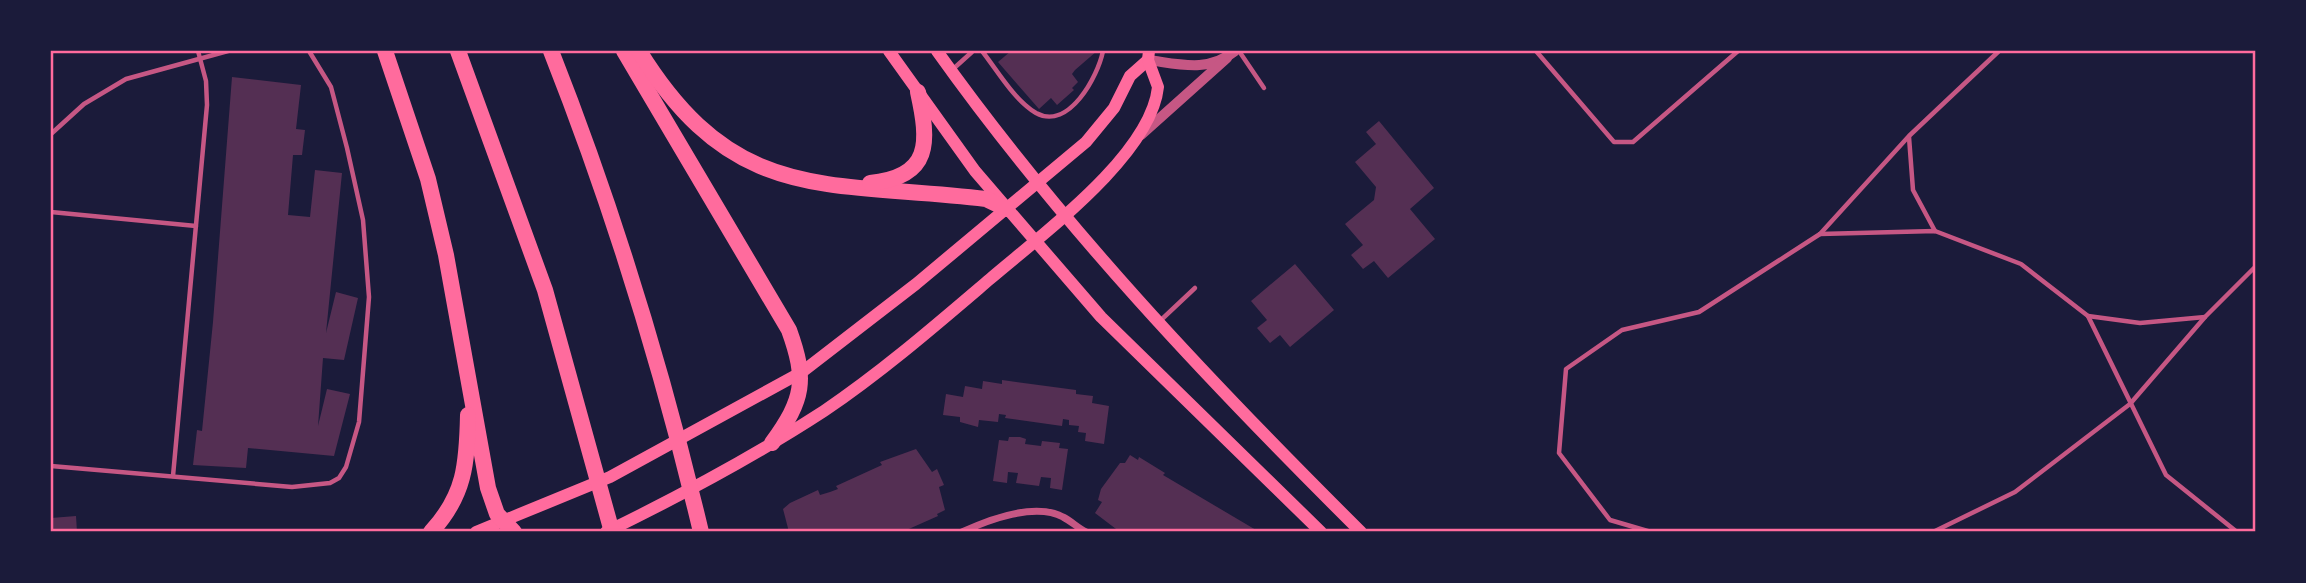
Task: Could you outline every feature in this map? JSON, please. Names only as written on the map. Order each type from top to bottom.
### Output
[{"type":"highway","points":[[385,51],[429,179],[446,255],[488,488],[508,527]]},
{"type":"highway","points":[[458,51],[521,217],[590,446],[612,532]]},
{"type":"highway","points":[[551,51],[627,262],[670,408],[701,532]]},
{"type":"highway","points":[[624,51],[784,320],[802,372],[793,411],[772,443]]},
{"type":"highway","points":[[639,51],[679,110],[724,148],[774,173],[823,184],[986,199],[1007,209]]},
{"type":"highway","points":[[823,184],[882,182],[914,168],[923,155],[926,139],[918,92]]},
{"type":"highway","points":[[431,532],[447,514],[461,487],[467,455],[468,382]]},
{"type":"main road","points":[[889,51],[1034,242],[1147,365],[1321,532]]},
{"type":"main road","points":[[937,51],[1065,214],[1248,418],[1361,532]]},
{"type":"main road","points":[[606,532],[772,443],[884,368],[943,322],[1034,242],[1100,182],[1131,145],[1157,94],[1156,80],[1148,55]]},
{"type":"main road","points":[[476,532],[508,527],[610,477],[802,372],[916,284],[1101,126],[1130,76],[1148,55]]},
{"type":"street","points":[[1148,55],[1196,67],[1234,53]]},
{"type":"street","points":[[1131,145],[1234,53]]},
{"type":"street","points":[[962,532],[1018,512],[1062,516],[1086,532]]},
{"type":"lane","points":[[173,476],[207,105],[198,51]]},
{"type":"lane","points":[[51,134],[107,89],[145,73],[228,51]]},
{"type":"lane","points":[[51,466],[292,487],[320,486],[339,478],[353,449],[360,408],[369,297],[367,259],[355,183],[331,87],[317,60],[309,51]]},
{"type":"lane","points":[[982,51],[1026,106],[1039,115],[1051,115],[1080,100],[1090,86],[1103,51]]},
{"type":"lane","points":[[1536,51],[1614,142],[1633,142],[1738,51]]},
{"type":"lane","points":[[1651,532],[1610,520],[1559,453],[1566,369],[1622,330],[1699,312],[1820,234],[1909,136],[1999,51]]},
{"type":"lane","points":[[951,71],[972,52]]},
{"type":"lane","points":[[1234,53],[1264,88]]},
{"type":"lane","points":[[1909,136],[1913,190],[1935,231]]},
{"type":"lane","points":[[51,212],[196,226]]},
{"type":"lane","points":[[1820,234],[1935,231],[2021,264],[2088,316],[2166,475],[2237,532]]},
{"type":"lane","points":[[1933,532],[2015,492],[2130,404],[2205,317],[2255,267]]},
{"type":"lane","points":[[1160,321],[1195,288]]},
{"type":"lane","points":[[2088,316],[2140,323],[2205,317]]},
{"type":"building","points":[[1011,51],[1097,51],[1072,74],[1078,82],[1072,88],[1074,90],[1057,105],[1051,98],[1039,109],[998,62]]},
{"type":"building","points":[[232,77],[301,85],[296,129],[305,130],[302,155],[293,155],[288,215],[310,217],[315,170],[342,173],[326,333],[336,292],[358,298],[344,360],[323,358],[318,426],[327,389],[350,394],[334,456],[248,448],[246,468],[193,465],[197,430],[202,431],[213,322]]},
{"type":"building","points":[[1379,121],[1434,188],[1410,209],[1435,239],[1388,278],[1374,261],[1363,269],[1351,255],[1363,245],[1345,224],[1374,200],[1376,187],[1355,162],[1376,144],[1366,132]]},
{"type":"building","points":[[1295,264],[1334,310],[1290,347],[1280,335],[1270,343],[1257,328],[1267,320],[1251,301]]},
{"type":"building","points":[[1002,380],[1076,390],[1076,394],[1093,396],[1092,403],[1109,406],[1104,444],[1085,441],[1086,433],[1078,432],[1079,426],[1069,425],[1069,420],[1063,419],[1062,426],[1005,418],[1006,415],[999,414],[998,422],[979,420],[978,427],[960,422],[960,417],[943,415],[946,394],[963,397],[965,386],[982,389],[983,381],[1002,384]]},
{"type":"building","points":[[1009,437],[1020,437],[1026,439],[1025,444],[1041,446],[1042,441],[1060,443],[1059,448],[1068,449],[1062,490],[1050,488],[1051,478],[1041,477],[1039,486],[1016,483],[1018,473],[1008,472],[1007,483],[993,481],[999,440],[1008,441]]},
{"type":"building","points":[[916,449],[932,472],[937,469],[944,485],[939,487],[945,510],[937,514],[938,516],[902,532],[789,532],[783,509],[790,503],[818,490],[820,495],[838,489],[836,486],[882,465],[880,462]]},
{"type":"building","points":[[1130,455],[1138,460],[1139,457],[1165,473],[1163,475],[1256,530],[1120,532],[1095,513],[1102,502],[1098,500],[1101,489],[1120,463],[1125,463]]},
{"type":"building","points":[[76,516],[77,532],[51,532],[51,518]]}]
